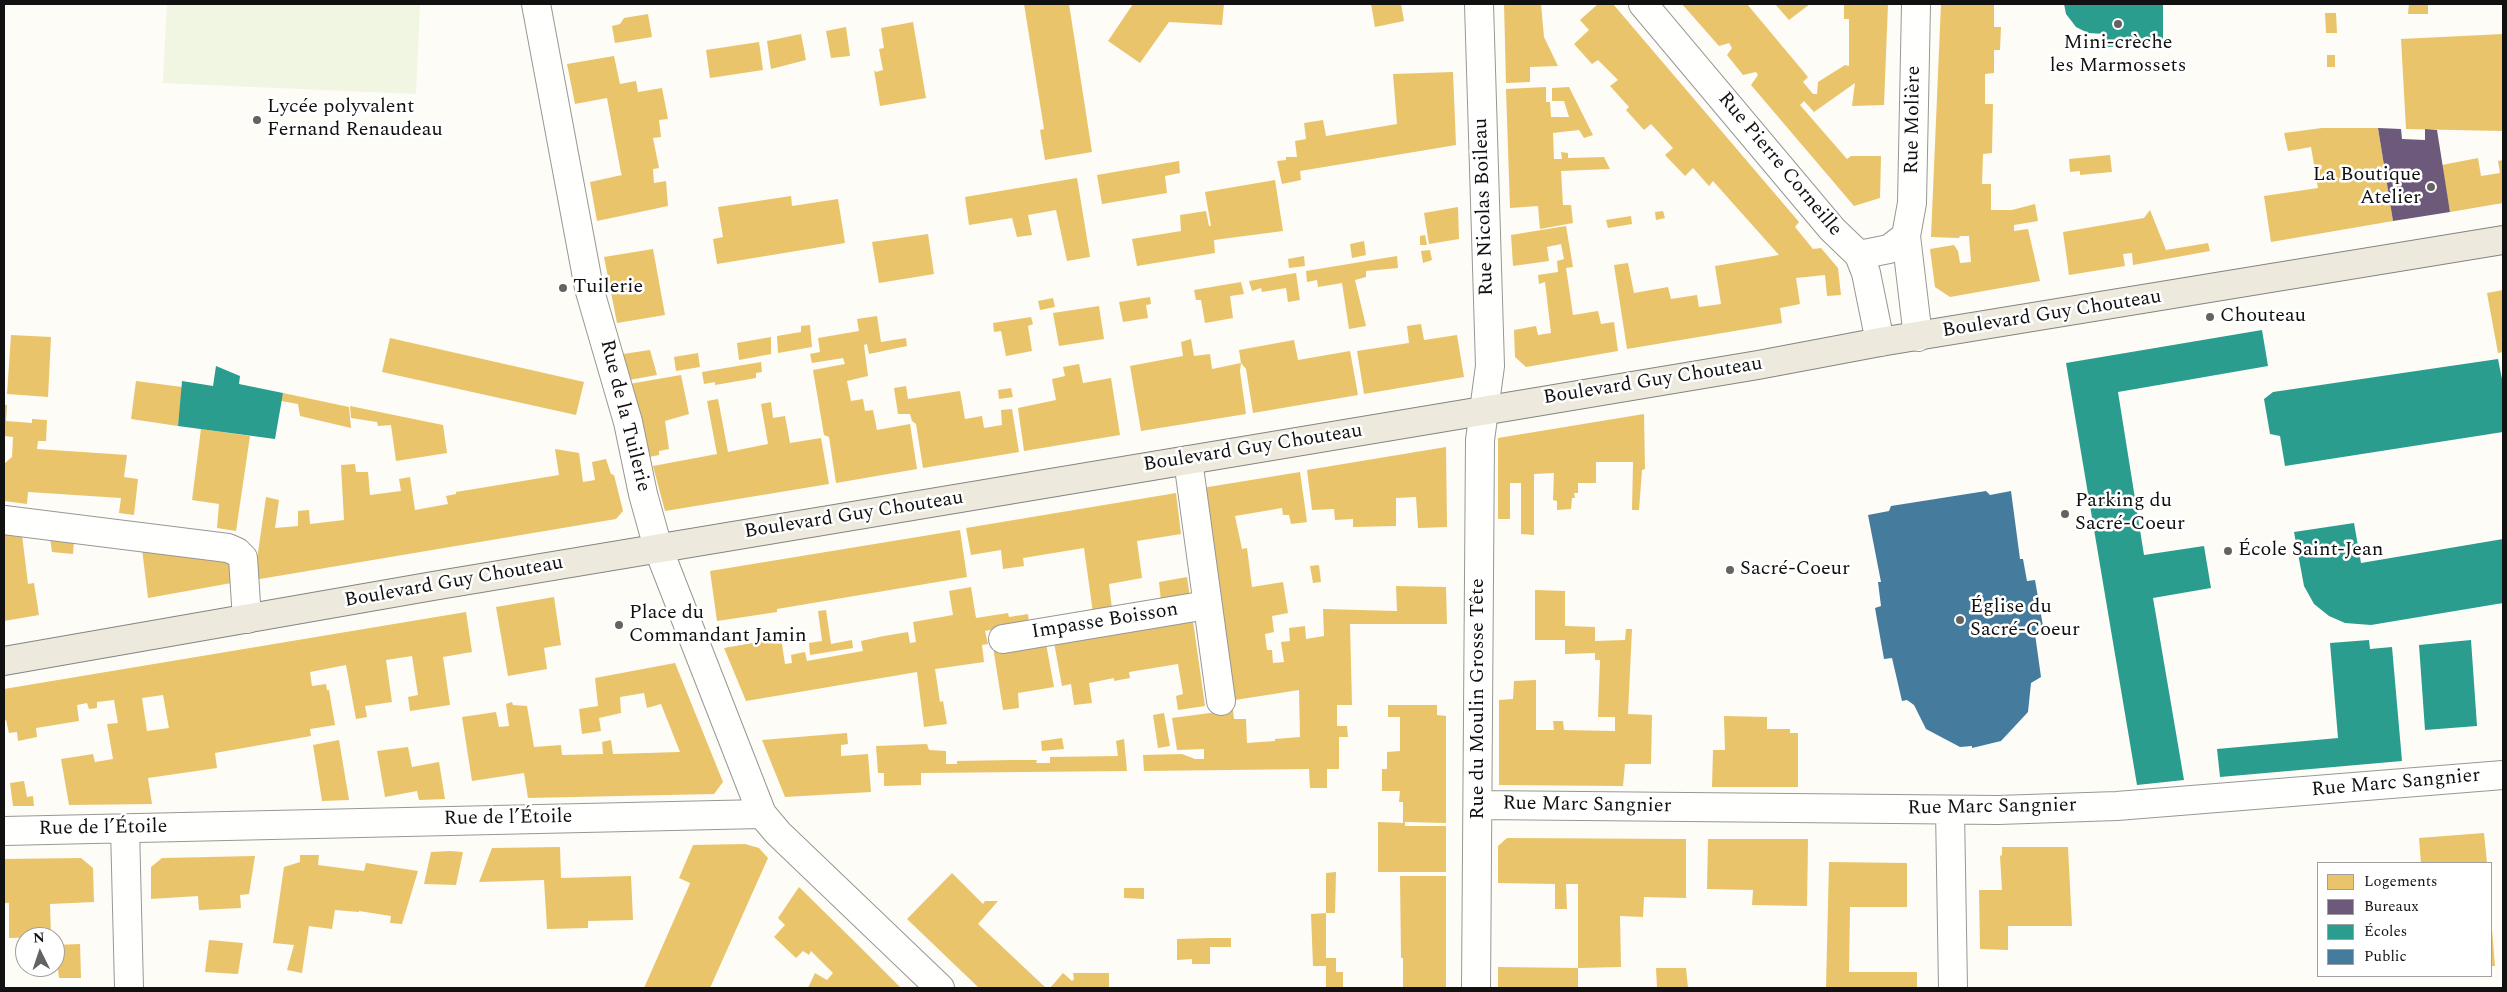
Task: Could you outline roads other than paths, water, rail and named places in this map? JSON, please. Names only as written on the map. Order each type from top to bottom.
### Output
[{"type":"main road","name":"Boulevard Guy Chouteau","points":[[4,661],[658,548],[1880,342],[2503,240]]},
{"type":"street","name":"Rue de la Tuilerie","points":[[536,4],[589,288],[628,422],[658,548],[762,814]]},
{"type":"street","name":"Rue Nicolas Boileau","points":[[1479,4],[1490,366],[1483,410]]},
{"type":"street","name":"Rue Pierre Corneille","points":[[1643,4],[1832,229],[1859,255],[1866,273],[1880,342]]},
{"type":"street","name":"Rue Molière","points":[[1916,4],[1912,204],[1906,236],[1918,337]]},
{"type":"street","points":[[1859,255],[1889,249],[1906,236]]},
{"type":"street","name":"Rue du Moulin Grosse Tête","points":[[1476,988],[1479,805],[1480,450],[1483,410]]},
{"type":"street","name":"Impasse Boisson","points":[[1188,460],[1206,605],[1221,701]]},
{"type":"street","points":[[4,520],[228,548],[243,558],[247,619]]},
{"type":"street","name":"Impasse Boisson","points":[[1004,638],[1206,605]]},
{"type":"street","name":"Rue Marc Sangnier","points":[[1479,805],[1950,810],[2117,806],[2503,775]]},
{"type":"street","points":[[1950,810],[1953,988]]},
{"type":"street","points":[[762,814],[778,832],[940,988]]},
{"type":"street","name":"Rue de l’Étoile","points":[[4,831],[762,814]]},
{"type":"street","points":[[125,828],[128,988]]},
{"type":"place","name":"Mini-crèche les Marmossets","points":[[2118,24]]},
{"type":"place","name":"Lycée polyvalent Fernand Renaudeau","points":[[257,120]]},
{"type":"place","name":"La Boutique Atelier","points":[[2431,187]]},
{"type":"place","name":"Tuilerie","points":[[563,288]]},
{"type":"place","name":"Chouteau","points":[[2210,317]]},
{"type":"place","name":"Parking du Sacré-Coeur","points":[[2065,514]]},
{"type":"place","name":"École Saint-Jean","points":[[2228,551]]},
{"type":"place","name":"Sacré-Coeur","points":[[1730,570]]},
{"type":"place","name":"Église du Sacré-Coeur","points":[[1960,620]]},
{"type":"place","name":"Place du Commandant Jamin","points":[[619,625]]}]
